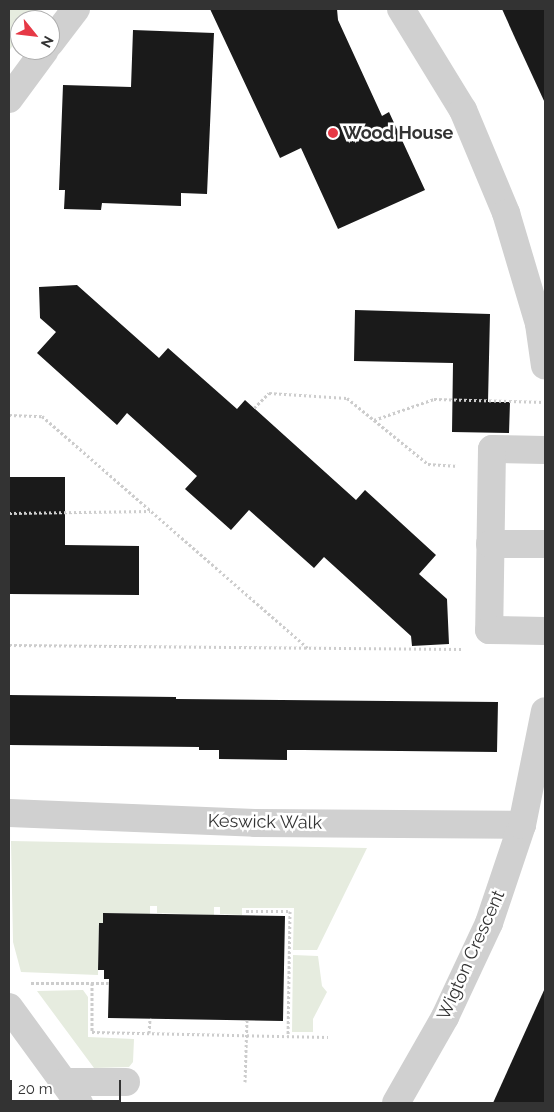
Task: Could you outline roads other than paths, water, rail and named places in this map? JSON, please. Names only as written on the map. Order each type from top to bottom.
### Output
[{"type":"street","points":[[60,30],[76,9]]},
{"type":"street","points":[[401,9],[463,110],[506,213],[539,324],[545,366]]},
{"type":"street","points":[[9,98],[38,60]]},
{"type":"street","points":[[545,450],[492,449],[489,630],[545,631]]},
{"type":"street","points":[[490,544],[545,544]]},
{"type":"street","name":"Wigton Crescent","points":[[396,1103],[445,1017],[489,923],[522,825],[545,711]]},
{"type":"street","name":"Keswick Walk","points":[[9,813],[255,823],[522,825]]},
{"type":"street","points":[[9,1007],[71,1092],[126,1082]]},
{"type":"place","name":"Wood House","points":[[333,133]]}]
